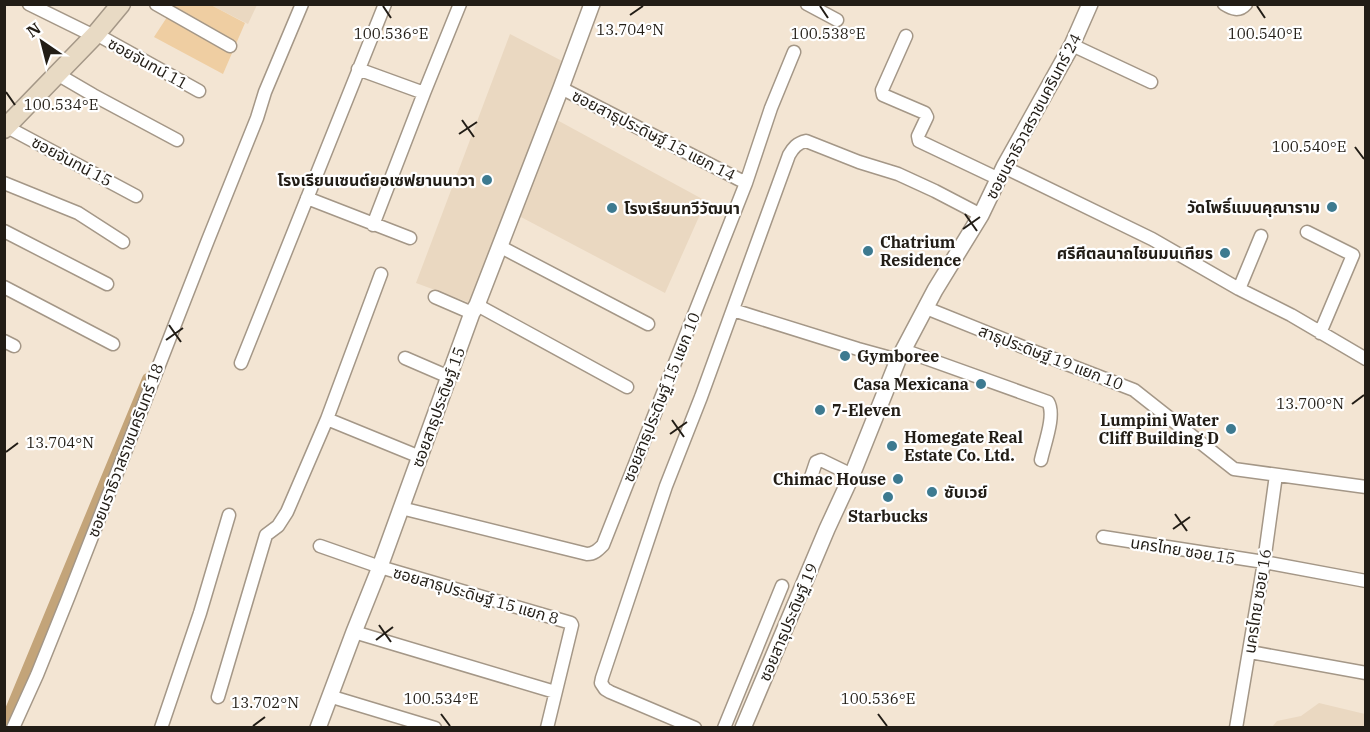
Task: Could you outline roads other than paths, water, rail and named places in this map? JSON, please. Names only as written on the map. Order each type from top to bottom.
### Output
[{"type":"main road","points":[[6,128],[122,4]]},
{"type":"street","name":"ซอยจันทน์ 11","points":[[28,4],[95,35],[199,91]]},
{"type":"street","points":[[156,4],[230,46]]},
{"type":"street","name":"ซอยนราธิวาสราชนครินทร์ 18","points":[[13,728],[59,620],[302,4]]},
{"type":"street","points":[[241,363],[385,4]]},
{"type":"street","points":[[373,225],[460,4]]},
{"type":"street","name":"ซอยสาธุประดิษฐ์ 15","points":[[318,728],[380,567],[474,309],[592,4]]},
{"type":"street","points":[[807,4],[837,20]]},
{"type":"street","name":"ซอยนราธิวาสราชนครินทร์ 24","points":[[832,516],[852,475],[901,355],[952,261],[981,215],[1071,45],[1090,4]]},
{"type":"street","points":[[1224,4],[1237,10],[1242,9],[1246,4]]},
{"type":"street","points":[[906,36],[882,90],[883,95],[925,113],[927,117],[918,136],[919,141],[1002,173],[1152,239],[1239,289],[1291,315],[1365,359]]},
{"type":"street","points":[[1071,45],[1151,82]]},
{"type":"street","name":"ซอยสาธุประดิษฐ์ 15 แยก 10","points":[[401,508],[587,554],[598,551],[603,545],[746,183],[771,108],[794,52]]},
{"type":"street","points":[[358,69],[424,93]]},
{"type":"street","points":[[57,74],[177,140]]},
{"type":"street","name":"ซอยสาธุประดิษฐ์ 15 แยก 14","points":[[561,88],[746,183]]},
{"type":"street","name":"ซอยจันทน์ 15","points":[[6,128],[136,196]]},
{"type":"street","points":[[695,728],[610,692],[601,683],[666,486],[789,155],[793,148],[806,141],[859,162],[898,174],[981,215]]},
{"type":"street","points":[[4,183],[78,213],[123,242]]},
{"type":"street","points":[[307,198],[410,238]]},
{"type":"street","points":[[4,231],[106,284]]},
{"type":"street","points":[[1307,232],[1353,255],[1320,333]]},
{"type":"street","points":[[1239,289],[1261,236]]},
{"type":"street","points":[[499,246],[648,324]]},
{"type":"street","points":[[218,697],[266,535],[284,518],[327,419],[381,274]]},
{"type":"street","points":[[4,287],[113,344]]},
{"type":"street","points":[[435,297],[474,309],[627,387]]},
{"type":"street","name":"สาธุประดิษฐ์ 19 แยก 10","points":[[926,308],[1134,390],[1234,469],[1365,487]]},
{"type":"street","points":[[733,310],[858,349],[901,355],[1048,402],[1051,416],[1041,460]]},
{"type":"street","points":[[405,358],[449,377]]},
{"type":"street","points":[[327,419],[420,456]]},
{"type":"street","points":[[812,477],[816,462],[821,460],[852,475]]},
{"type":"street","name":"นครไทย ซอย 16","points":[[1236,728],[1250,652],[1276,475]]},
{"type":"street","points":[[161,728],[200,613],[229,515]]},
{"type":"street","name":"ซอยสาธุประดิษฐ์ 19","points":[[743,728],[832,516]]},
{"type":"street","name":"นครไทย ซอย 15","points":[[1102,537],[1264,562],[1365,581]]},
{"type":"street","name":"ซอยสาธุประดิษฐ์ 15 แยก 8","points":[[320,546],[380,567],[571,622],[555,692]]},
{"type":"street","points":[[724,728],[782,586]]},
{"type":"street","points":[[776,600],[794,607]]},
{"type":"street","points":[[354,632],[555,692],[547,728]]},
{"type":"street","points":[[1250,652],[1365,673]]},
{"type":"street","points":[[329,696],[435,728]]},
{"type":"waterway","points":[[4,727],[148,379]]},
{"type":"place","name":"โรงเรียนเซนต์ยอเซฟยานนาวา","points":[[487,180]]},
{"type":"place","name":"วัดโพธิ์แมนคุณาราม","points":[[1332,207]]},
{"type":"place","name":"โรงเรียนทวีวัฒนา","points":[[612,208]]},
{"type":"place","name":"Chatrium Residence","points":[[868,251]]},
{"type":"place","name":"ศรีศีตลนาถไชนมนเทียร","points":[[1225,253]]},
{"type":"place","name":"Gymboree","points":[[845,356]]},
{"type":"place","name":"Casa Mexicana","points":[[981,384]]},
{"type":"place","name":"7-Eleven","points":[[820,410]]},
{"type":"place","name":"Lumpini Water Cliff Building D","points":[[1231,429]]},
{"type":"place","name":"Homegate Real Estate Co. Ltd.","points":[[892,446]]},
{"type":"place","name":"Chimac House","points":[[898,479]]},
{"type":"place","name":"ซับเวย์","points":[[932,492]]},
{"type":"place","name":"Starbucks","points":[[888,497]]}]
